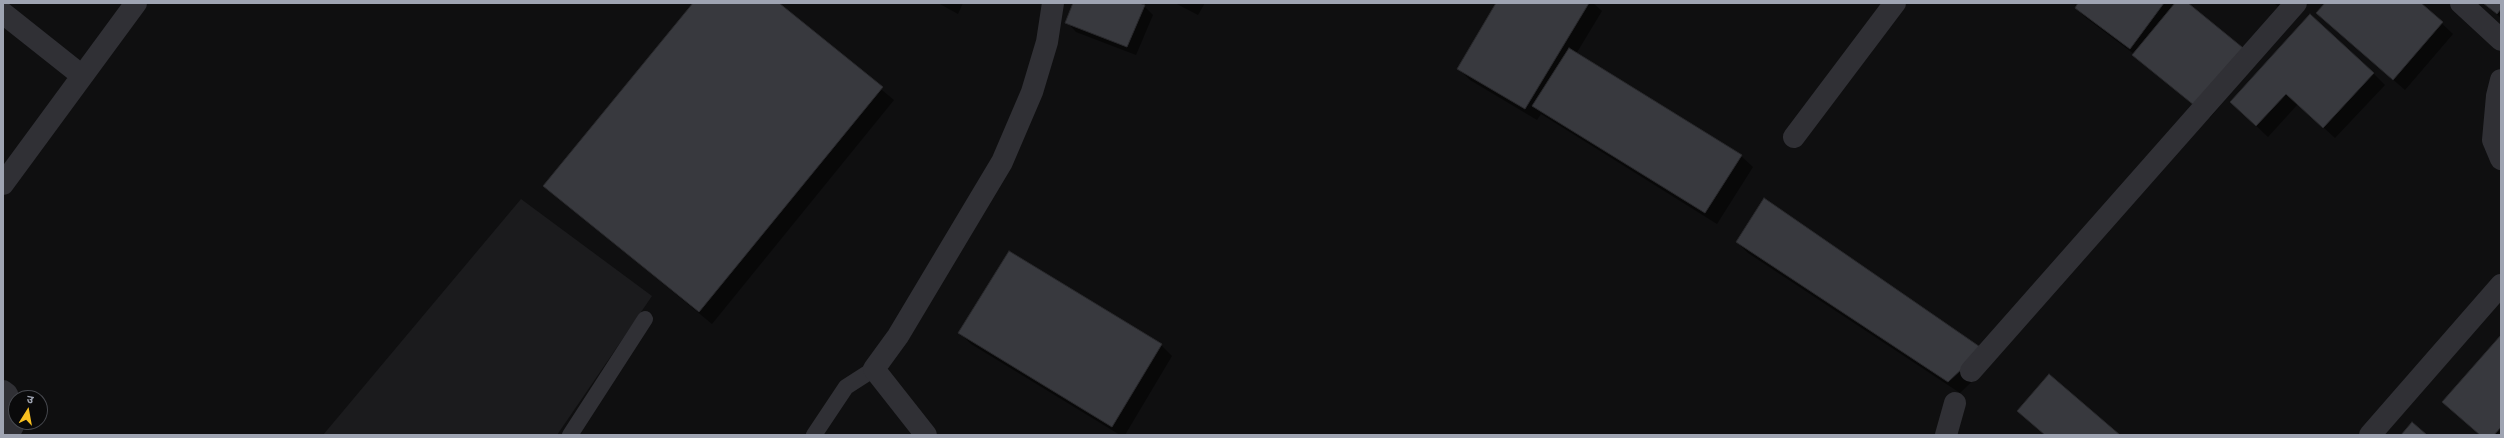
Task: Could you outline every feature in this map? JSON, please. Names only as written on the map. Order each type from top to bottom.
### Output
[{"type":"street","points":[[3,184],[81,75],[136,3]]},
{"type":"street","points":[[926,435],[874,369],[898,336],[1002,162],[1032,92],[1046,42],[1053,3]]},
{"type":"street","points":[[1794,137],[1895,3]]},
{"type":"street","points":[[1971,371],[2296,3]]},
{"type":"street","points":[[2461,3],[2501,40]]},
{"type":"street","points":[[3,13],[81,75]]},
{"type":"street","points":[[2501,80],[2497,96],[2493,140],[2501,159]]},
{"type":"street","points":[[2370,435],[2501,284]]},
{"type":"street","points":[[3,391],[7,394],[13,410],[13,426],[8,435]]},
{"type":"street","points":[[1946,435],[1955,403]]},
{"type":"lane","points":[[570,435],[645,320]]},
{"type":"lane","points":[[814,435],[846,386],[874,369]]},
{"type":"shaded area","points":[[521,199],[652,296],[557,435],[323,435]]},
{"type":"building","points":[[693,3],[779,3],[883,87],[699,312],[543,186]]},
{"type":"building","points":[[1073,3],[1139,3],[1145,5],[1127,47],[1065,23]]},
{"type":"building","points":[[1496,3],[1589,3],[1525,109],[1457,69]]},
{"type":"building","points":[[2078,3],[2164,3],[2130,49],[2075,8]]},
{"type":"building","points":[[2175,3],[2188,3],[2248,52],[2200,110],[2132,55]]},
{"type":"building","points":[[2325,3],[2421,3],[2443,22],[2393,80],[2316,13]]},
{"type":"building","points":[[2483,3],[2501,3],[2501,9],[2497,14]]},
{"type":"building","points":[[2310,14],[2374,73],[2323,128],[2286,94],[2256,126],[2230,102]]},
{"type":"building","points":[[1569,48],[1742,155],[1705,213],[1532,106]]},
{"type":"building","points":[[1764,198],[1983,349],[1948,382],[1736,242]]},
{"type":"building","points":[[1009,251],[1162,344],[1112,427],[958,333]]},
{"type":"building","points":[[2501,335],[2501,427],[2494,435],[2480,435],[2442,402]]},
{"type":"building","points":[[2049,374],[2120,435],[2045,435],[2017,411]]},
{"type":"building","points":[[2412,422],[2427,435],[2401,435]]}]
